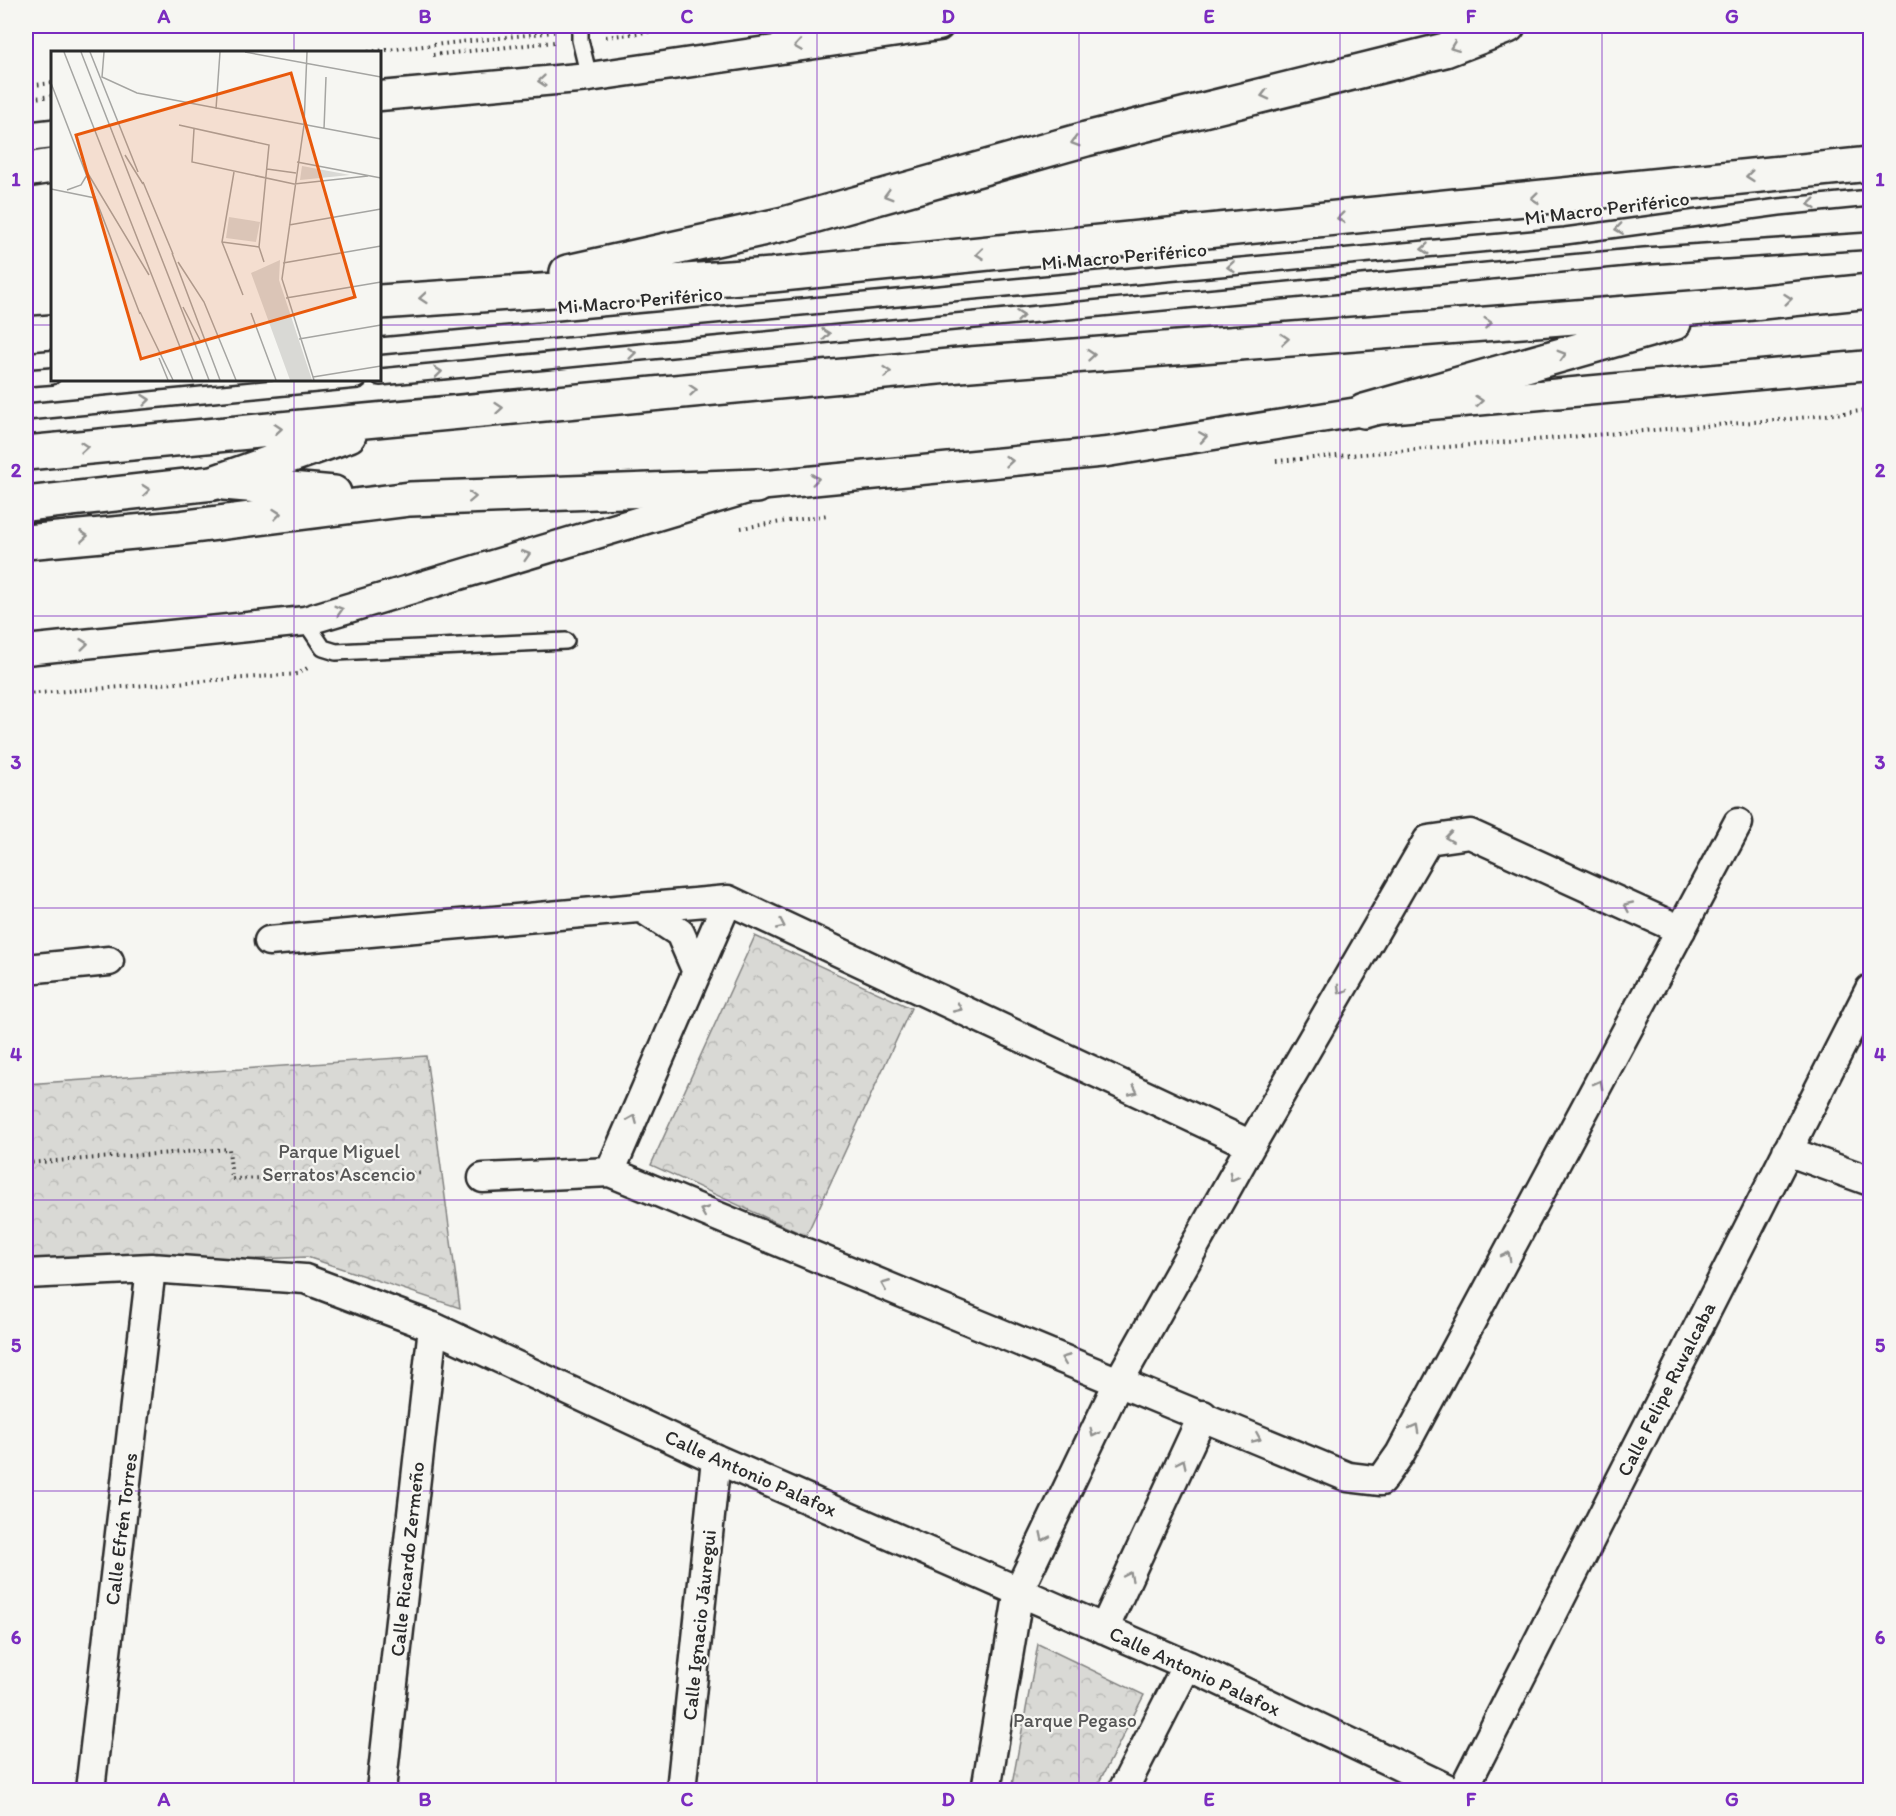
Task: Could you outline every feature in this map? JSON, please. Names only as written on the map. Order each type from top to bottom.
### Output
[{"type":"highway","points":[[467,294],[784,224],[1086,139],[1445,50],[1508,26]]},
{"type":"highway","points":[[381,302],[467,294],[772,275],[1870,164]]},
{"type":"highway","points":[[26,170],[51,166]]},
{"type":"highway","points":[[26,453],[982,363],[1743,304],[1870,291]]},
{"type":"highway","points":[[1364,411],[1743,304]]},
{"type":"highway","points":[[26,334],[51,332]]},
{"type":"highway","points":[[213,483],[399,417]]},
{"type":"highway","points":[[26,504],[213,483],[410,500]]},
{"type":"highway","points":[[26,542],[178,528],[410,500],[757,486]]},
{"type":"street","points":[[381,96],[589,77],[939,26]]},
{"type":"street","points":[[26,137],[51,134]]},
{"type":"street","points":[[26,651],[305,621],[757,486],[1107,452],[1364,411],[1870,365]]},
{"type":"street","points":[[483,1178],[610,1173],[1203,1415],[1348,1477],[1381,1481],[1400,1454],[1738,823]]},
{"type":"street","points":[[986,1791],[1019,1590],[1119,1381],[1251,1145],[1428,840],[1470,834],[1681,930]]},
{"type":"street","points":[[269,941],[728,900],[1251,1145]]},
{"type":"street","points":[[610,1173],[728,900]]},
{"type":"street","points":[[642,908],[680,933],[697,972]]},
{"type":"street","points":[[26,969],[109,961]]},
{"type":"street","name":"Calle Felipe Ruvalcaba","points":[[1463,1791],[1870,989]]},
{"type":"street","points":[[1787,1151],[1870,1181]]},
{"type":"street","name":"Calle Antonio Palafox","points":[[26,1274],[151,1268],[305,1279],[433,1327],[716,1460],[1187,1665],[1450,1791]]},
{"type":"street","name":"Calle Efrén Torres","points":[[90,1791],[151,1268]]},
{"type":"street","name":"Calle Ricardo Zermeño","points":[[381,1791],[433,1327]]},
{"type":"street","points":[[1104,1629],[1203,1415]]},
{"type":"street","name":"Calle Ignacio Jáuregui","points":[[681,1791],[716,1460]]},
{"type":"street","points":[[1123,1791],[1187,1665]]},
{"type":"lane","points":[[580,31],[589,77]]},
{"type":"lane","name":"Mi Macro Periférico","points":[[381,345],[1564,236],[1779,207],[1870,198]]},
{"type":"lane","points":[[381,377],[1632,257],[1870,242]]},
{"type":"lane","points":[[26,378],[51,376]]},
{"type":"lane","points":[[26,412],[348,381]]},
{"type":"lane","points":[[305,621],[323,648],[336,652],[566,641]]},
{"type":"path","points":[[378,51],[580,31],[662,31]]},
{"type":"path","points":[[427,56],[580,31]]},
{"type":"path","points":[[26,86],[51,83]]},
{"type":"path","points":[[26,99],[51,96]]},
{"type":"path","points":[[1270,461],[1791,419],[1870,410]]},
{"type":"path","points":[[737,528],[839,513]]},
{"type":"path","points":[[26,694],[298,674],[336,652]]},
{"type":"path","points":[[26,1163],[229,1149],[232,1179],[424,1173]]},
{"type":"green space","points":[[755,936],[911,1008],[806,1236],[651,1165]]},
{"type":"green space","name":"Parque Miguel Serratos Ascencio","points":[[426,1056],[460,1308],[307,1257],[26,1269],[26,1084]]},
{"type":"green space","name":"Parque Pegaso","points":[[1038,1644],[1144,1695],[1095,1790],[1011,1790]]}]
